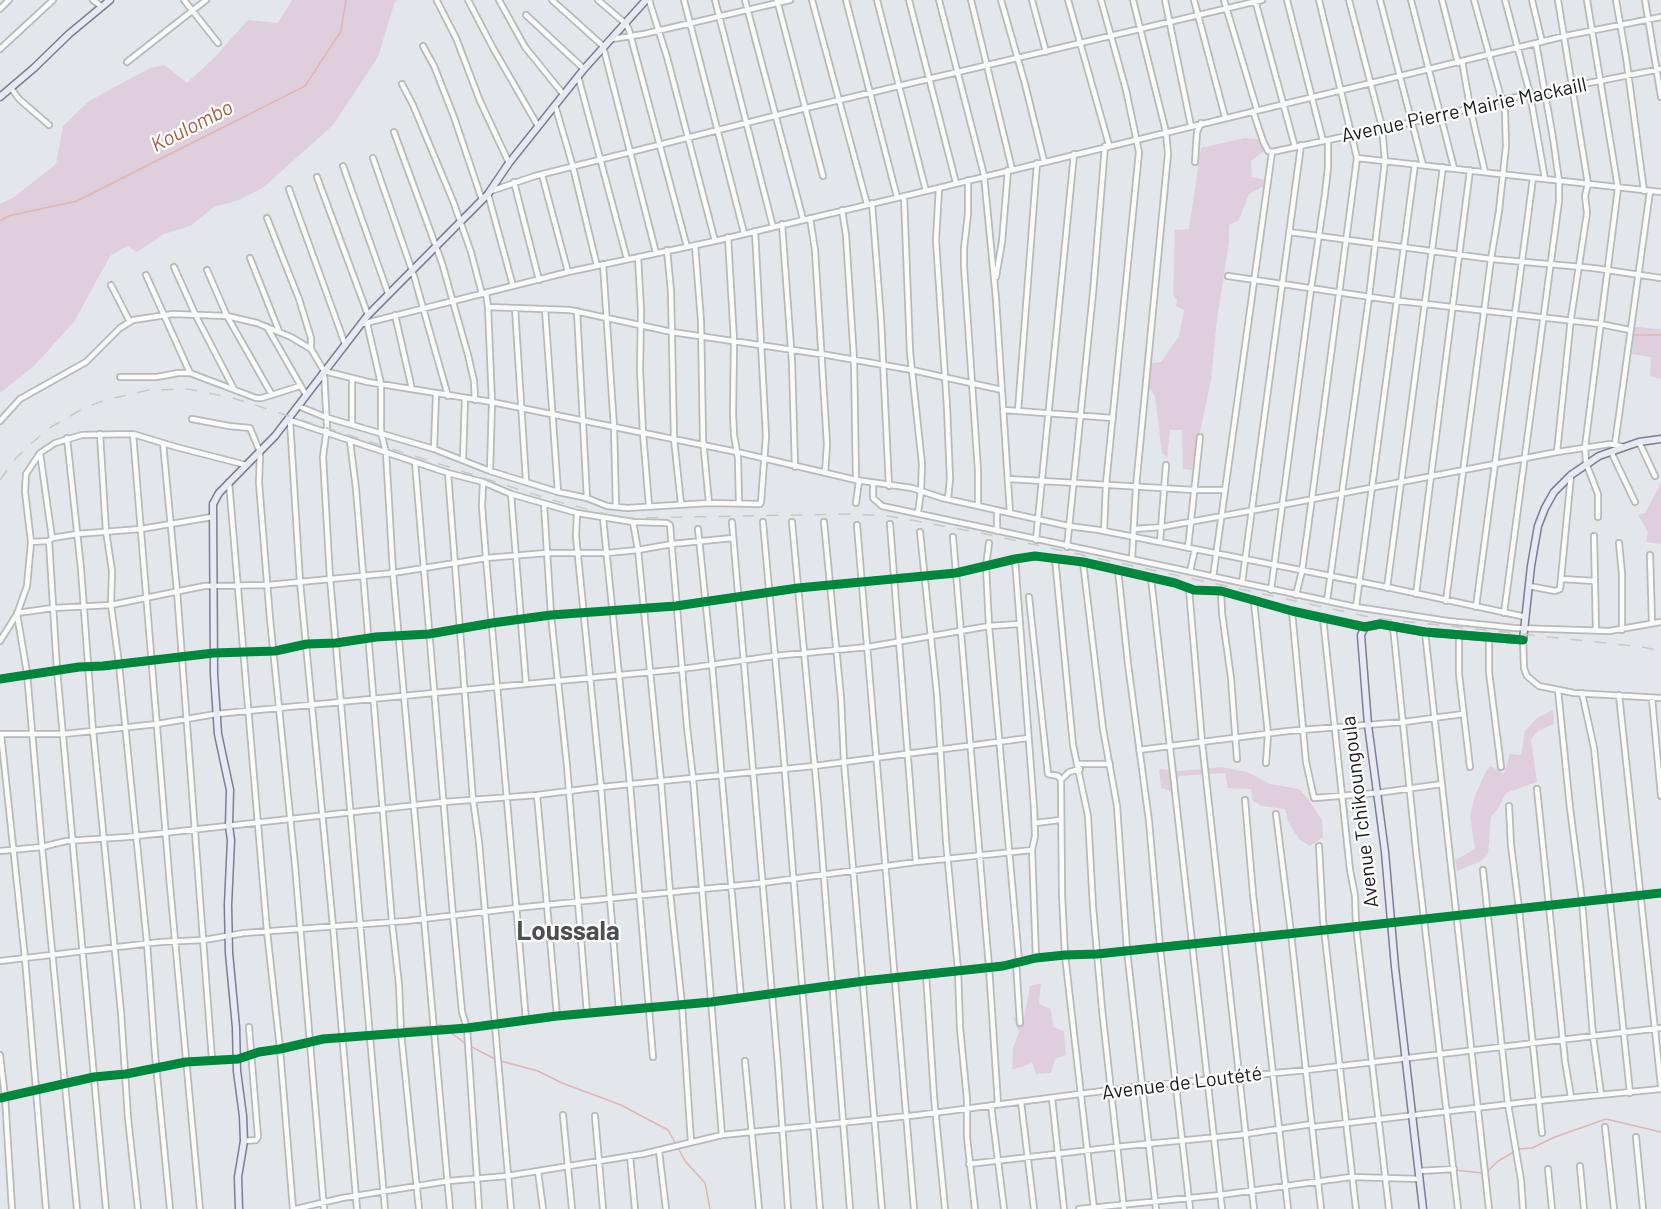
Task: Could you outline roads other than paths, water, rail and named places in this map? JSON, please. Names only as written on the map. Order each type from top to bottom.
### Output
[{"type":"street","points":[[0,9],[9,0]]},
{"type":"street","points":[[0,49],[53,0]]},
{"type":"street","points":[[93,0],[102,7]]},
{"type":"street","points":[[1,94],[11,88],[69,34],[110,0]]},
{"type":"street","points":[[184,0],[218,43]]},
{"type":"street","points":[[127,62],[206,0]]},
{"type":"street","points":[[468,0],[538,126]]},
{"type":"street","points":[[499,0],[525,47],[563,94]]},
{"type":"street","points":[[552,0],[603,46],[656,253]]},
{"type":"street","points":[[598,0],[626,24],[631,37],[687,247]]},
{"type":"street","points":[[684,0],[744,233]]},
{"type":"street","points":[[715,0],[773,227]]},
{"type":"street","points":[[746,0],[803,219]]},
{"type":"street","points":[[609,40],[659,31],[790,0]]},
{"type":"street","points":[[812,0],[869,203],[883,365],[889,486]]},
{"type":"street","points":[[846,0],[897,197]]},
{"type":"street","points":[[877,0],[927,191]]},
{"type":"street","points":[[909,0],[956,183]]},
{"type":"street","points":[[939,0],[984,176],[1004,410],[1010,513]]},
{"type":"street","points":[[971,0],[1010,169],[1002,242],[994,282]]},
{"type":"street","points":[[1001,0],[1044,161]]},
{"type":"street","points":[[1032,0],[1046,52]]},
{"type":"street","points":[[1067,547],[1107,146],[1068,0]]},
{"type":"street","points":[[1101,0],[1139,152],[1106,484],[1104,531]]},
{"type":"street","points":[[1132,559],[1136,487],[1168,154],[1166,132],[1133,0]]},
{"type":"street","points":[[1165,0],[1191,126]]},
{"type":"street","points":[[1194,0],[1226,117]]},
{"type":"street","points":[[1213,577],[1270,151],[1255,110],[1224,0]]},
{"type":"street","points":[[489,193],[514,182],[717,130],[1262,0]]},
{"type":"street","points":[[1271,590],[1328,168],[1326,140],[1287,0]]},
{"type":"street","points":[[1296,595],[1302,571],[1357,158],[1319,0]]},
{"type":"street","points":[[1327,600],[1343,492],[1354,392],[1369,297],[1385,161],[1382,127],[1349,0]]},
{"type":"street","points":[[1380,0],[1423,165]]},
{"type":"street","points":[[1411,0],[1454,168]]},
{"type":"street","points":[[1442,0],[1460,62],[1485,172]]},
{"type":"street","points":[[1446,601],[1499,211],[1507,126],[1474,0]]},
{"type":"street","points":[[1504,0],[1530,94],[1545,179]]},
{"type":"street","points":[[1504,613],[1559,201],[1559,181],[1532,0]]},
{"type":"street","points":[[1557,452],[1571,322],[1587,213],[1585,196],[1588,184],[1558,0]]},
{"type":"street","points":[[1587,0],[1618,188],[1585,447],[1586,463],[1598,494],[1598,517]]},
{"type":"street","points":[[1616,0],[1647,191],[1638,275],[1613,447],[1613,456],[1635,502]]},
{"type":"street","points":[[1645,0],[1659,70],[1661,97]]},
{"type":"street","points":[[437,1],[456,38],[480,101],[509,163]]},
{"type":"street","points":[[239,1209],[238,1178],[244,1141],[229,935],[230,790],[216,714],[212,517],[215,499],[288,420],[297,405],[345,344],[364,324],[368,315],[489,193],[509,163],[563,94],[645,1],[659,31],[716,241]]},
{"type":"street","points":[[1255,1],[1295,147]]},
{"type":"street","points":[[777,2],[823,176]]},
{"type":"street","points":[[526,15],[584,69]]},
{"type":"street","points":[[364,324],[568,272],[716,241],[1341,89],[1565,36],[1661,17]]},
{"type":"street","points":[[423,46],[434,66],[454,117],[482,200]]},
{"type":"street","name":"Avenue Pierre Mairie Mackaill","points":[[1270,151],[1441,116],[1501,100],[1659,70]]},
{"type":"street","points":[[578,76],[627,259]]},
{"type":"street","points":[[402,84],[461,221],[488,307],[492,402],[490,471]]},
{"type":"street","points":[[11,88],[49,125]]},
{"type":"street","points":[[555,105],[597,266]]},
{"type":"street","points":[[1195,162],[1197,132],[1201,123]]},
{"type":"street","points":[[394,132],[436,246],[453,302],[474,381],[475,400]]},
{"type":"street","points":[[1242,584],[1301,145]]},
{"type":"street","points":[[1036,540],[1074,154]]},
{"type":"street","points":[[373,158],[412,269],[448,396]]},
{"type":"street","points":[[1357,158],[1661,192]]},
{"type":"street","points":[[1018,411],[1037,163]]},
{"type":"street","points":[[1356,607],[1370,488],[1415,164]]},
{"type":"street","points":[[343,166],[388,293]]},
{"type":"street","points":[[1387,588],[1443,166]]},
{"type":"street","points":[[1416,594],[1461,255],[1470,170]]},
{"type":"street","points":[[542,175],[568,272]]},
{"type":"street","points":[[317,177],[368,315]]},
{"type":"street","points":[[1476,607],[1533,177]]},
{"type":"street","points":[[968,180],[964,267],[978,470],[978,506]]},
{"type":"street","points":[[514,182],[538,280]]},
{"type":"street","points":[[939,188],[936,240],[950,479],[948,499]]},
{"type":"street","points":[[289,189],[345,344]]},
{"type":"street","points":[[489,193],[513,286]]},
{"type":"street","points":[[904,195],[912,370],[922,464],[918,513]]},
{"type":"street","points":[[842,210],[846,236],[854,360],[856,503]]},
{"type":"street","points":[[267,218],[299,299],[311,338],[311,349]]},
{"type":"street","points":[[810,218],[815,250],[822,354],[827,444],[825,473]]},
{"type":"street","points":[[782,224],[791,350],[795,467]]},
{"type":"street","points":[[297,405],[325,417],[434,448],[490,471],[558,492],[587,498],[607,506],[761,504],[766,407],[760,345],[755,231]]},
{"type":"street","points":[[1289,232],[1491,259],[1608,270],[1661,278]]},
{"type":"street","points":[[728,237],[734,341],[733,425],[737,452],[739,503]]},
{"type":"street","points":[[695,245],[701,336],[704,445],[709,503]]},
{"type":"street","points":[[667,250],[671,291],[674,439],[681,504]]},
{"type":"street","points":[[638,256],[640,370],[649,506]]},
{"type":"street","points":[[250,258],[279,331]]},
{"type":"street","points":[[603,264],[614,427],[616,507]]},
{"type":"street","points":[[174,267],[234,390]]},
{"type":"street","points":[[207,270],[226,316],[272,395]]},
{"type":"street","points":[[146,275],[190,373]]},
{"type":"street","points":[[1228,276],[1396,301],[1600,324],[1630,330]]},
{"type":"street","points":[[111,285],[130,322]]},
{"type":"street","points":[[488,307],[577,311],[672,332],[822,354],[945,376],[1002,390]]},
{"type":"street","points":[[515,308],[526,481]]},
{"type":"street","points":[[545,309],[558,492]]},
{"type":"street","points":[[577,311],[587,498]]},
{"type":"street","points":[[0,421],[20,399],[86,362],[120,328],[130,322],[172,314],[226,316],[266,326],[311,349],[324,371],[326,432],[324,457],[330,578],[386,1209]]},
{"type":"street","points":[[395,315],[412,389]]},
{"type":"street","points":[[364,324],[381,384],[381,433],[386,452],[393,573],[450,1209]]},
{"type":"street","points":[[266,326],[306,395]]},
{"type":"street","points":[[324,371],[381,384],[492,402],[704,445],[857,481],[921,491],[1068,526],[1160,542],[1526,617]]},
{"type":"street","points":[[120,377],[157,377],[190,373],[256,398],[300,386]]},
{"type":"street","points":[[352,378],[352,424]]},
{"type":"street","points":[[434,448],[436,394]]},
{"type":"street","points":[[463,459],[465,398]]},
{"type":"street","points":[[1004,410],[1113,418]]},
{"type":"street","points":[[192,419],[250,428],[260,452],[259,483],[311,1041],[324,1209]]},
{"type":"street","points":[[288,420],[448,473],[483,482],[544,504],[603,518],[668,524],[672,544],[693,778],[722,1135]]},
{"type":"street","points":[[288,420],[300,582],[357,1209]]},
{"type":"street","points":[[0,641],[17,614],[27,586],[31,542],[25,490],[26,474],[40,453],[67,438],[100,434],[133,434],[246,465]]},
{"type":"street","points":[[100,434],[106,531],[112,571],[111,605],[147,943],[170,1209]]},
{"type":"street","points":[[133,434],[200,1209]]},
{"type":"street","points":[[1188,548],[1200,437]]},
{"type":"street","points":[[67,438],[138,1209]]},
{"type":"street","points":[[1134,529],[1162,527],[1585,447],[1624,447],[1661,439]]},
{"type":"street","points":[[350,441],[399,985],[401,1033],[419,1209]]},
{"type":"street","points":[[1639,442],[1655,476]]},
{"type":"street","points":[[163,443],[177,591],[212,1059]]},
{"type":"street","points":[[1613,447],[1571,475],[1554,492],[1545,508],[1538,526],[1529,586],[1523,662],[1527,676],[1539,686],[1582,693],[1661,698]]},
{"type":"street","points":[[40,453],[50,540],[57,670],[106,1209]]},
{"type":"street","points":[[415,462],[453,916],[462,1012],[466,1028],[479,1209]]},
{"type":"street","points":[[1160,542],[1166,465]]},
{"type":"street","points":[[448,473],[466,690],[472,800],[479,842],[511,1209]]},
{"type":"street","points":[[1529,586],[1558,591],[1562,579],[1571,475]]},
{"type":"street","points":[[1009,479],[1165,489],[1225,490]]},
{"type":"street","points":[[229,482],[267,931],[294,1209]]},
{"type":"street","points":[[483,482],[482,506],[496,687],[526,1020]]},
{"type":"street","points":[[873,484],[873,498],[878,504],[1271,590],[1356,607],[1524,634]]},
{"type":"street","points":[[511,494],[526,684]]},
{"type":"street","points":[[544,504],[551,615],[569,791],[587,1013]]},
{"type":"street","points":[[997,510],[997,531]]},
{"type":"street","points":[[577,513],[576,536],[601,787],[619,1010]]},
{"type":"street","points":[[31,542],[77,534],[170,525],[212,517]]},
{"type":"street","points":[[603,518],[630,784],[653,1057]]},
{"type":"street","points":[[633,522],[644,609],[682,1005],[691,1142]]},
{"type":"street","points":[[732,522],[740,597],[788,1209]]},
{"type":"street","points":[[763,522],[820,1209]]},
{"type":"street","points":[[792,522],[824,876],[850,1209]]},
{"type":"street","points":[[824,522],[882,1209]]},
{"type":"street","points":[[890,524],[916,862]]},
{"type":"street","points":[[857,525],[914,1209]]},
{"type":"street","points":[[698,529],[741,998]]},
{"type":"street","points":[[920,532],[941,751],[958,970],[969,1164],[975,1209]]},
{"type":"street","points":[[1594,536],[1596,631]]},
{"type":"street","points":[[953,537],[972,746],[998,1104]]},
{"type":"street","points":[[17,614],[53,608],[111,605],[213,585],[268,585],[393,573],[486,558],[547,553],[607,553],[733,538]]},
{"type":"street","points":[[989,543],[986,566],[989,626],[1010,852],[1020,1023]]},
{"type":"street","points":[[1619,543],[1622,574],[1622,630]]},
{"type":"street","points":[[1190,572],[1195,549]]},
{"type":"street","points":[[1650,555],[1652,623]]},
{"type":"street","points":[[0,679],[27,673],[214,653],[274,651],[307,644],[429,634],[551,615],[676,606],[798,588],[956,573],[1035,556],[1083,562],[1175,583],[1189,589],[1221,591],[1254,602],[1365,627],[1372,624],[1425,632],[1489,636],[1622,630],[1661,621]]},
{"type":"street","points":[[1055,558],[1073,745],[1079,767],[1090,837],[1097,954],[1124,1207]]},
{"type":"street","points":[[1015,559],[1035,823],[1032,850],[1036,958]]},
{"type":"street","points":[[1083,562],[1103,729],[1120,834],[1127,950],[1156,1209]]},
{"type":"street","points":[[1118,570],[1149,821],[1180,1141],[1190,1209]]},
{"type":"street","points":[[1151,578],[1222,1209]]},
{"type":"street","points":[[1562,579],[1594,582]]},
{"type":"street","points":[[1189,589],[1202,742],[1254,1209]]},
{"type":"street","points":[[1221,591],[1237,759]]},
{"type":"street","points":[[1029,597],[1048,774],[1058,776],[1061,780],[1060,820],[1065,955],[1094,1208]]},
{"type":"street","points":[[1254,602],[1268,734],[1266,763]]},
{"type":"street","points":[[1292,611],[1303,730],[1312,796],[1316,798],[1377,793],[1442,784]]},
{"type":"street","points":[[17,614],[27,673],[77,1209]]},
{"type":"street","points":[[1323,618],[1389,1209]]},
{"type":"street","points":[[0,734],[64,734],[157,724],[216,714],[682,669],[774,656],[868,647],[961,630],[1019,624]]},
{"type":"street","points":[[1393,626],[1458,1209]]},
{"type":"street","name":"Avenue Tchikoungoula","points":[[1365,627],[1360,643],[1368,725],[1385,852],[1411,1115],[1423,1209]]},
{"type":"street","points":[[1425,632],[1489,1209]]},
{"type":"street","points":[[1459,634],[1459,674],[1470,768]]},
{"type":"street","points":[[1489,636],[1489,672],[1501,767]]},
{"type":"street","points":[[1558,690],[1582,902],[1593,1036],[1601,1094]]},
{"type":"street","points":[[1582,693],[1594,748],[1630,1093]]},
{"type":"street","points":[[969,1164],[1661,1088],[1658,1029],[1639,895],[1619,695]]},
{"type":"street","points":[[1652,698],[1661,796]]},
{"type":"street","points":[[1139,750],[1463,714]]},
{"type":"street","points":[[0,727],[25,958],[46,1209]]},
{"type":"street","points":[[0,851],[72,840],[135,836],[444,802],[537,795],[814,766],[1028,738]]},
{"type":"street","points":[[1061,780],[1079,767],[1110,764]]},
{"type":"street","points":[[1537,789],[1571,1097]]},
{"type":"street","points":[[537,795],[557,1016]]},
{"type":"street","points":[[1245,800],[1288,1209]]},
{"type":"street","points":[[1509,806],[1511,845],[1542,1133]]},
{"type":"street","points":[[1276,814],[1292,933],[1321,1209]]},
{"type":"street","points":[[1035,823],[1060,820]]},
{"type":"street","points":[[1319,846],[1324,930],[1356,1209]]},
{"type":"street","points":[[0,961],[147,943],[204,940],[267,931],[424,919],[762,883],[916,862],[1032,850]]},
{"type":"street","points":[[1483,870],[1508,1104],[1521,1180],[1522,1209]]},
{"type":"street","points":[[2,1098],[94,1077],[126,1074],[186,1062],[237,1059],[311,1041],[341,1037],[466,1028],[557,1016],[711,1002],[989,967],[1036,958],[1097,954],[1661,893]]},
{"type":"street","points":[[926,974],[935,1113],[945,1209]]},
{"type":"street","points":[[244,1141],[256,1140],[258,1137],[249,1027]]},
{"type":"street","name":"Avenue de Loutété","points":[[294,1209],[384,1191],[476,1177],[507,1176],[659,1151],[722,1135],[906,1117],[1174,1082],[1306,1070],[1658,1029]]},
{"type":"street","points":[[0,1055],[12,1209]]},
{"type":"street","points":[[745,1061],[759,1209]]},
{"type":"street","points":[[1052,1098],[1064,1209]]},
{"type":"street","points":[[1021,1102],[1034,1209]]},
{"type":"street","points":[[991,1105],[1004,1209]]},
{"type":"street","points":[[563,1115],[572,1209]]},
{"type":"street","points":[[595,1116],[603,1209]]},
{"type":"street","points":[[1605,1127],[1614,1209]]},
{"type":"street","points":[[1636,1137],[1643,1209]]},
{"type":"street","points":[[659,1151],[666,1209]]},
{"type":"street","points":[[630,1156],[635,1209]]},
{"type":"street","points":[[1580,1166],[1584,1209]]},
{"type":"street","points":[[1419,1171],[1454,1169]]},
{"type":"street","points":[[1548,1169],[1552,1209]]},
{"type":"street","points":[[538,1171],[543,1209]]},
{"type":"street","points":[[1079,1209],[1124,1207],[1155,1201],[1318,1183],[1351,1177],[1420,1179]]},
{"type":"waterway","name":"Koulombo","points":[[0,221],[8,216],[77,201],[305,86],[341,31],[346,0]]},
{"type":"waterway","points":[[1633,335],[1661,335]]},
{"type":"waterway","points":[[405,1028],[442,1025],[446,1028]]},
{"type":"waterway","points":[[450,1032],[466,1044],[497,1060],[538,1071],[562,1083],[621,1105],[668,1130],[676,1144]]},
{"type":"waterway","points":[[1518,1149],[1532,1148],[1555,1137],[1606,1119],[1661,1132]]},
{"type":"waterway","points":[[678,1148],[685,1161],[705,1183],[710,1209]]},
{"type":"waterway","points":[[1487,1172],[1498,1161],[1514,1152]]},
{"type":"waterway","points":[[1454,1170],[1482,1173]]},
{"type":"waterway","points":[[1430,1174],[1444,1172]]},
{"type":"railway","points":[[0,480],[16,458],[33,442],[51,427],[84,408],[105,400],[149,390],[188,389],[233,398],[552,500],[614,516],[633,518],[850,514],[889,516],[976,532],[1374,618],[1642,647],[1661,651]]},
{"type":"district","name":"Loussala","points":[[568,931]]}]
